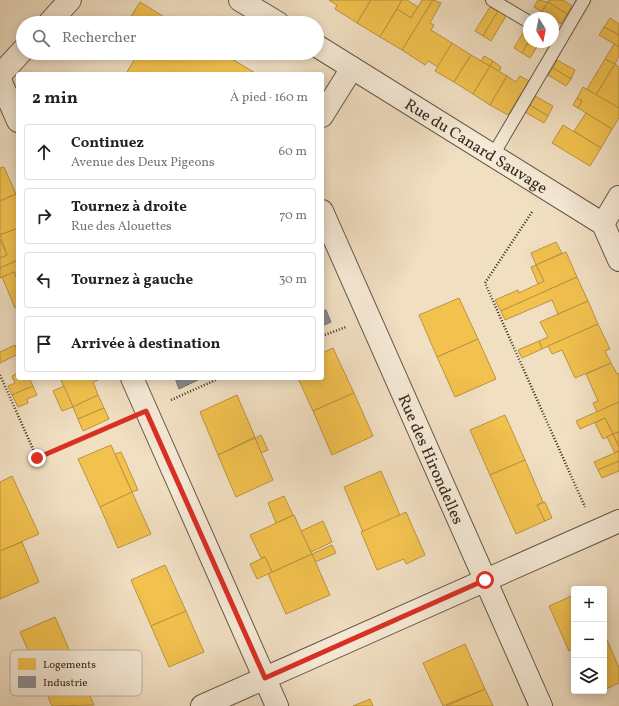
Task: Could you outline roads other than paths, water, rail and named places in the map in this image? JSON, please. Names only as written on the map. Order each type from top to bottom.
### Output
[{"type":"street","points":[[55,16],[70,0]]},
{"type":"street","points":[[240,0],[266,16]]},
{"type":"street","name":"Rue du Canard Sauvage","points":[[324,50],[603,224]]},
{"type":"street","points":[[0,75],[16,58]]},
{"type":"street","points":[[324,113],[352,68]]},
{"type":"street","points":[[0,80],[16,116]]},
{"type":"street","points":[[619,197],[603,224],[619,260]]},
{"type":"street","name":"Rue des Hirondelles","points":[[324,216],[541,706]]},
{"type":"street","points":[[133,380],[277,706]]},
{"type":"street","points":[[202,706],[619,521]]},
{"type":"lane","points":[[492,0],[523,18]]},
{"type":"lane","points":[[559,34],[584,0]]},
{"type":"lane","points":[[493,155],[551,48]]}]
